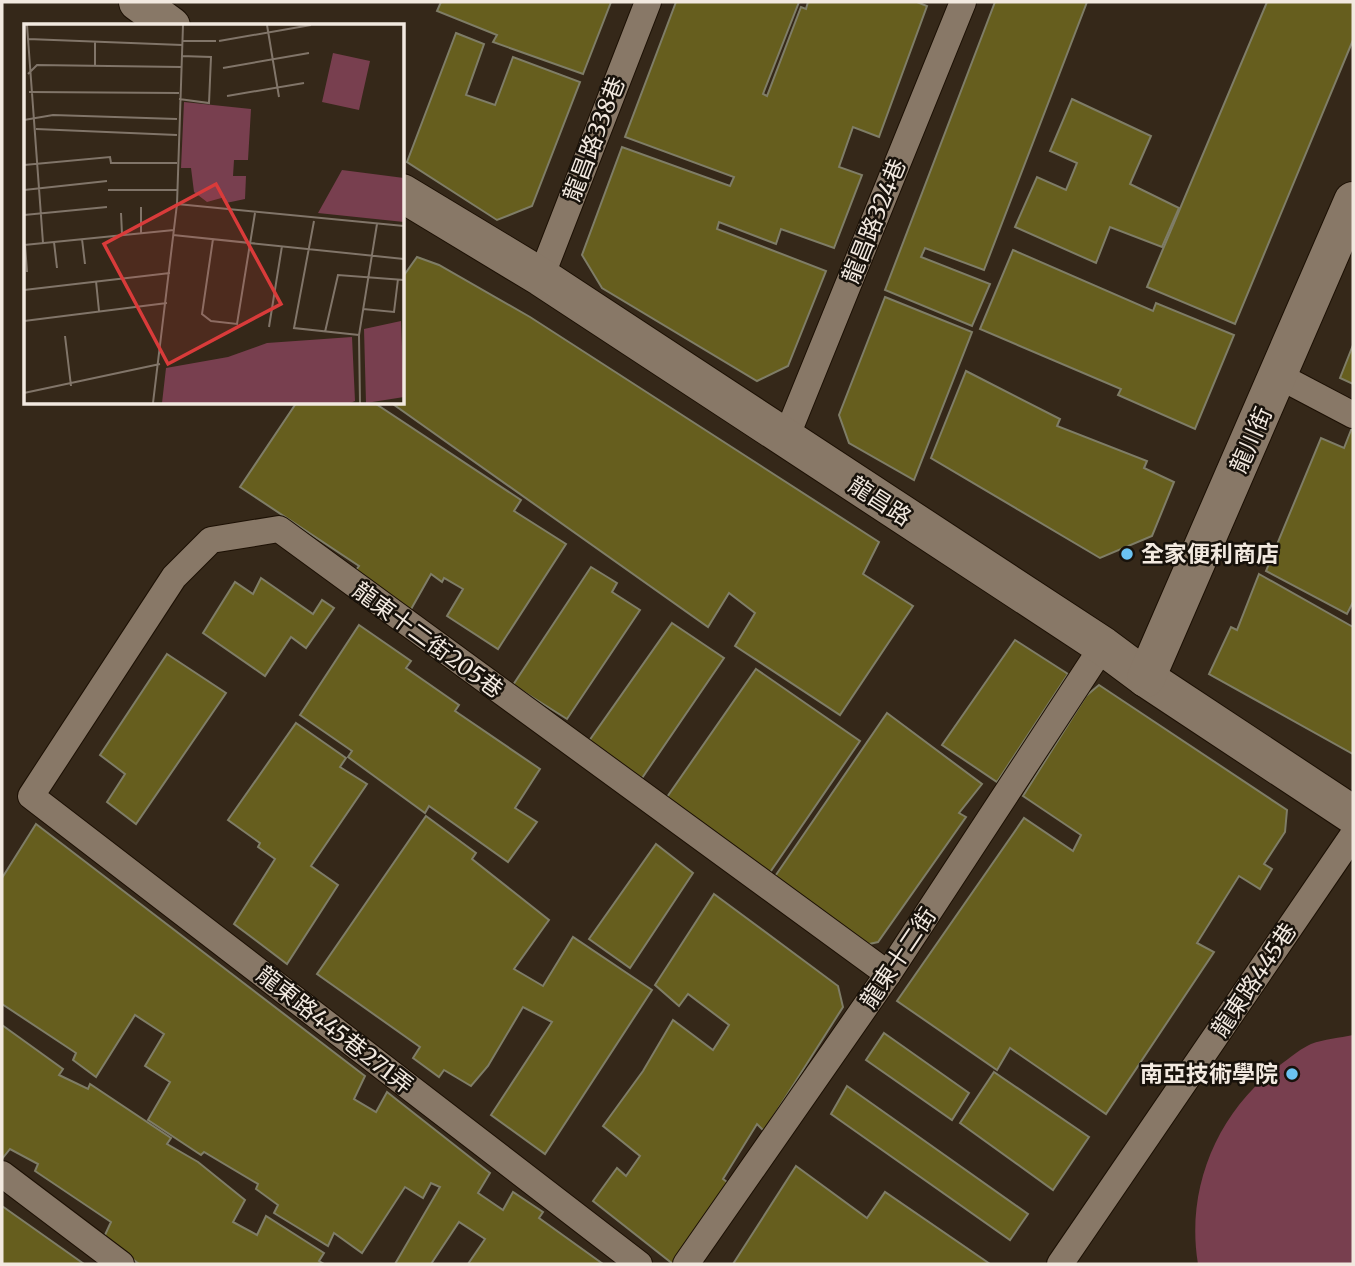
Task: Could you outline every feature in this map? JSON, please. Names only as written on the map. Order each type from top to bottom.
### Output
[{"type":"street","points":[[138,2],[168,24]]},
{"type":"street","name":"龍昌路","points":[[404,194],[541,277],[785,440],[1103,646],[1146,678],[1353,815]]},
{"type":"street","name":"龍川街","points":[[1146,678],[1353,205]]},
{"type":"lane","name":"龍昌路338巷","points":[[541,277],[648,2]]},
{"type":"lane","name":"龍昌路324巷","points":[[785,440],[963,2]]},
{"type":"lane","points":[[1279,376],[1353,415]]},
{"type":"lane","name":"龍東十二街205巷","points":[[31,796],[174,577],[211,540],[279,529],[888,974]]},
{"type":"lane","name":"龍東十二街","points":[[686,1264],[888,974],[1103,646]]},
{"type":"lane","name":"龍東路445巷271弄","points":[[31,796],[639,1264]]},
{"type":"lane","name":"龍東路445巷","points":[[1060,1264],[1353,835]]},
{"type":"lane","points":[[2,1174],[121,1264]]},
{"type":"shaded area","name":"南亞技術學院","points":[[1353,1035],[1353,1264],[1198,1264],[1195,1235],[1202,1178],[1212,1151],[1241,1102],[1261,1081],[1297,1052],[1316,1042]]},
{"type":"building","points":[[441,2],[611,2],[583,74],[493,42],[497,35],[437,11]]},
{"type":"building","points":[[676,2],[799,2],[763,94],[767,96],[801,7],[806,9],[808,2],[917,2],[927,6],[879,137],[853,127],[839,167],[862,175],[834,248],[781,229],[776,244],[719,222],[717,229],[826,271],[788,366],[757,381],[602,288],[582,255],[622,147],[730,186],[734,177],[625,137]]},
{"type":"building","points":[[995,2],[1087,2],[984,270],[925,248],[921,257],[990,284],[972,326],[885,290]]},
{"type":"building","points":[[1267,2],[1353,2],[1353,40],[1235,324],[1147,287]]},
{"type":"building","points":[[456,33],[484,44],[466,95],[495,105],[513,57],[580,82],[532,206],[497,220],[407,162]]},
{"type":"building","points":[[1072,99],[1151,136],[1130,184],[1179,208],[1162,247],[1110,227],[1096,263],[1015,227],[1037,177],[1066,190],[1077,163],[1050,151]]},
{"type":"building","points":[[1013,250],[1153,311],[1156,303],[1234,335],[1195,429],[1118,395],[1121,389],[980,329]]},
{"type":"building","points":[[417,257],[439,265],[530,317],[879,542],[863,574],[913,606],[840,715],[735,646],[755,613],[729,593],[708,627],[393,404],[404,404],[404,275]]},
{"type":"building","points":[[885,297],[972,332],[914,480],[849,443],[839,415]]},
{"type":"building","points":[[1353,345],[1353,384],[1340,378]]},
{"type":"building","points":[[966,371],[1060,419],[1057,426],[1147,461],[1144,468],[1174,482],[1152,536],[1100,558],[931,458]]},
{"type":"building","points":[[296,404],[376,404],[521,500],[514,511],[566,544],[498,649],[447,616],[463,589],[444,578],[442,582],[431,574],[410,611],[356,570],[359,566],[240,487]]},
{"type":"building","points":[[1353,425],[1353,602],[1347,614],[1266,571],[1321,438],[1344,448]]},
{"type":"building","points":[[591,567],[617,583],[612,592],[640,610],[567,719],[513,685]]},
{"type":"building","points":[[1259,574],[1353,627],[1353,754],[1209,674],[1231,627],[1237,630]]},
{"type":"building","points":[[261,578],[313,614],[322,600],[334,608],[306,648],[291,637],[265,676],[203,633],[235,582],[253,594]]},
{"type":"building","points":[[672,623],[724,658],[638,784],[582,751]]},
{"type":"building","points":[[359,625],[411,661],[406,668],[459,705],[455,711],[540,769],[515,808],[537,822],[508,862],[429,806],[425,813],[348,757],[352,751],[300,715]]},
{"type":"building","points":[[1015,640],[1068,674],[997,782],[942,745]]},
{"type":"building","points":[[167,654],[226,693],[136,824],[107,802],[125,774],[100,755]]},
{"type":"building","points":[[756,669],[860,741],[764,881],[658,810]]},
{"type":"building","points":[[1099,685],[1287,810],[1285,832],[1264,864],[1272,869],[1260,889],[1239,876],[1197,943],[1214,952],[1106,1114],[1010,1048],[997,1070],[897,1001],[1024,818],[1073,851],[1081,835],[1023,796],[1086,696]]},
{"type":"building","points":[[887,713],[982,784],[959,813],[966,817],[878,942],[847,949],[767,888]]},
{"type":"building","points":[[296,723],[346,758],[340,767],[367,784],[311,866],[338,885],[287,964],[234,924],[275,859],[258,847],[260,843],[228,820]]},
{"type":"building","points":[[426,816],[476,853],[472,859],[549,920],[514,969],[543,986],[573,937],[652,990],[545,1154],[491,1115],[552,1022],[523,1007],[488,1066],[471,1086],[444,1070],[439,1077],[413,1058],[420,1047],[317,974]]},
{"type":"building","points":[[36,824],[365,1076],[354,1099],[376,1112],[387,1092],[490,1173],[478,1193],[503,1210],[513,1192],[543,1212],[539,1218],[603,1264],[468,1264],[485,1239],[459,1222],[431,1264],[395,1264],[440,1187],[431,1183],[423,1198],[405,1187],[362,1253],[334,1233],[328,1246],[274,1213],[278,1205],[256,1189],[258,1184],[204,1152],[201,1155],[148,1120],[170,1082],[145,1066],[164,1034],[135,1015],[96,1077],[73,1060],[76,1053],[2,1004],[2,878]]},
{"type":"building","points":[[656,844],[693,873],[630,968],[589,939]]},
{"type":"building","points":[[714,894],[838,986],[843,1007],[764,1131],[757,1124],[723,1179],[731,1185],[673,1264],[593,1201],[617,1168],[626,1176],[640,1156],[603,1126],[643,1071],[673,1020],[713,1050],[729,1025],[688,994],[679,1006],[655,985]]},
{"type":"building","points":[[2,1025],[63,1069],[59,1075],[88,1089],[90,1084],[171,1138],[167,1144],[198,1162],[245,1200],[233,1222],[257,1235],[266,1216],[324,1253],[319,1261],[324,1264],[139,1264],[104,1237],[111,1222],[35,1171],[38,1164],[10,1149],[2,1159]]},
{"type":"building","points":[[884,1033],[969,1093],[952,1120],[866,1060]]},
{"type":"building","points":[[994,1072],[1089,1137],[1053,1190],[960,1123]]},
{"type":"building","points":[[847,1086],[1028,1214],[1010,1240],[831,1114]]},
{"type":"building","points":[[796,1166],[867,1218],[885,1192],[990,1264],[733,1264]]},
{"type":"building","points":[[2,1206],[84,1264],[2,1264]]},
{"type":"place","name":"全家便利商店","points":[[1127,554]]},
{"type":"place","name":"南亞技術學院","points":[[1292,1074]]}]
